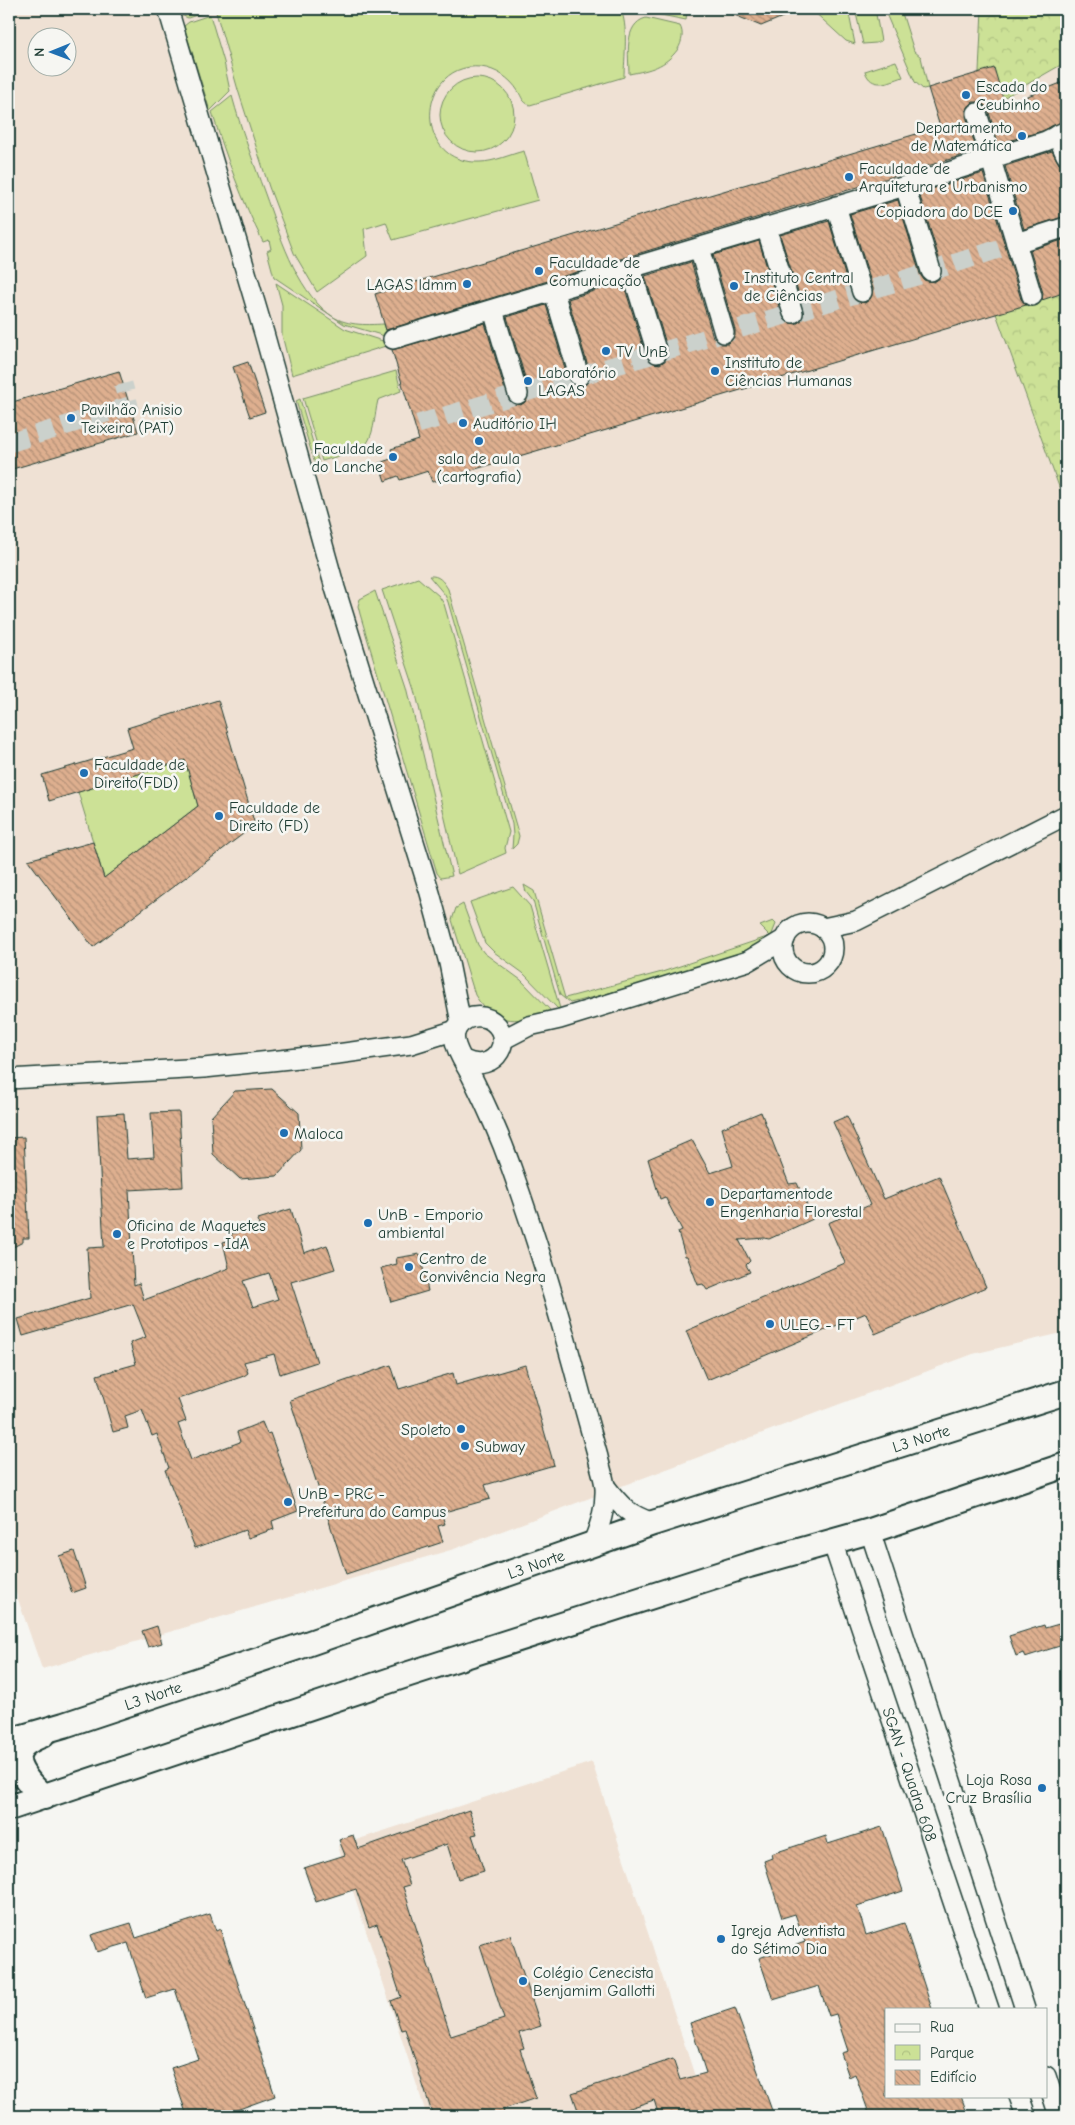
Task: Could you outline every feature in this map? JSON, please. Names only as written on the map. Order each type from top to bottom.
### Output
[{"type":"main road","name":"L3 Norte","points":[[9,1741],[64,1725],[319,1640],[653,1523],[1066,1392]]},
{"type":"main road","points":[[9,1808],[418,1671],[749,1565],[870,1531],[1066,1465]]},
{"type":"main road","points":[[44,1796],[30,1786],[21,1773],[19,1764],[20,1750],[26,1743],[64,1725]]},
{"type":"street","points":[[168,9],[264,333],[335,588],[430,893],[449,963],[471,1023]]},
{"type":"street","points":[[977,113],[1032,296]]},
{"type":"street","points":[[393,339],[905,186],[1046,141],[1062,133],[1066,155]]},
{"type":"street","points":[[905,186],[931,271]]},
{"type":"street","points":[[836,206],[862,292]]},
{"type":"street","points":[[766,227],[792,312]]},
{"type":"street","points":[[1016,243],[1066,227]]},
{"type":"street","points":[[699,248],[724,333]]},
{"type":"street","points":[[631,269],[657,353]]},
{"type":"street","points":[[554,292],[579,376]]},
{"type":"street","points":[[493,310],[518,394]]},
{"type":"street","points":[[823,928],[856,921],[1066,815]]},
{"type":"street","points":[[785,939],[784,954],[786,961],[792,968],[799,972],[815,973],[827,965],[833,952],[856,921]]},
{"type":"street","points":[[502,1040],[530,1026],[560,1019],[748,961],[785,939],[800,924],[812,924],[823,928],[831,937],[833,952]]},
{"type":"street","points":[[748,961],[786,961]]},
{"type":"street","points":[[411,1044],[461,1057],[478,1064],[486,1063],[498,1054],[502,1040],[497,1026],[471,1023]]},
{"type":"street","points":[[471,1023],[455,1046],[496,1125],[530,1219],[572,1360],[605,1486],[601,1522],[592,1545]]},
{"type":"street","points":[[9,1079],[204,1068],[337,1054],[411,1044],[471,1023],[530,1026]]},
{"type":"street","points":[[486,1063],[496,1125]]},
{"type":"street","points":[[605,1486],[619,1504],[633,1516],[653,1523]]},
{"type":"street","points":[[870,1531],[1025,2008]]},
{"type":"street","name":"SGAN - Quadra 608","points":[[832,1541],[989,2008]]},
{"type":"street","points":[[1048,2082],[1059,2116]]},
{"type":"street","points":[[1020,2098],[1026,2116]]},
{"type":"shaded area","points":[[9,9],[1066,9],[1066,1332],[973,1354],[454,1549],[42,1669],[9,1573]]},
{"type":"shaded area","name":"Colégio Cenecista Benjamim Gallotti","points":[[592,1762],[708,2116],[427,2116],[338,1846]]},
{"type":"green space","points":[[179,9],[207,9],[208,11],[188,18],[181,15]]},
{"type":"green space","points":[[224,9],[620,9],[623,15],[625,32],[624,77],[530,105],[524,101],[515,86],[507,78],[487,68],[460,69],[444,80],[434,95],[431,113],[433,132],[442,148],[458,159],[480,162],[524,151],[538,200],[393,240],[386,222],[364,229],[367,256],[317,292],[294,253],[269,187],[238,90],[216,12]]},
{"type":"green space","points":[[631,9],[687,9],[686,20]]},
{"type":"green space","points":[[811,9],[848,9],[855,44],[846,41]]},
{"type":"green space","points":[[855,9],[875,9],[881,41],[863,44]]},
{"type":"green space","points":[[884,9],[904,9],[902,13],[914,51],[921,57],[928,88],[923,89],[915,82]]},
{"type":"green space","points":[[982,9],[1066,9],[1066,62],[977,113]]},
{"type":"green space","points":[[210,15],[224,62],[230,91],[210,111],[184,26],[189,22]]},
{"type":"green space","points":[[646,18],[680,26],[681,43],[673,55],[662,64],[629,74],[628,50],[631,34],[639,21]]},
{"type":"green space","points":[[896,61],[903,77],[892,81],[876,83],[868,77],[865,71]]},
{"type":"green space","points":[[477,78],[498,84],[508,94],[514,115],[508,136],[498,146],[477,152],[456,146],[446,136],[440,115],[446,94],[456,84]]},
{"type":"green space","points":[[232,96],[276,225],[290,258],[307,290],[329,314],[274,277],[267,251],[271,249],[269,240],[263,242],[248,210],[212,112]]},
{"type":"green space","points":[[276,283],[345,329],[389,343],[389,345],[292,375],[282,335],[282,305]]},
{"type":"green space","points":[[1066,283],[1066,506],[994,308]]},
{"type":"green space","points":[[336,318],[355,324],[384,324],[388,337],[344,324]]},
{"type":"green space","points":[[396,371],[401,391],[378,400],[372,433],[362,449],[322,461],[303,398]]},
{"type":"green space","points":[[300,399],[319,463],[315,464],[296,401]]},
{"type":"green space","points":[[429,576],[435,576],[440,579],[448,589],[519,836],[517,844],[512,849],[512,824],[448,602],[445,595]]},
{"type":"green space","points":[[418,578],[439,596],[444,604],[509,832],[505,848],[506,853],[458,874],[415,690],[382,590]]},
{"type":"green space","points":[[375,591],[407,687],[452,876],[441,878],[437,873],[360,614],[358,606],[360,599]]},
{"type":"green space","points":[[185,760],[198,806],[104,878],[78,792]]},
{"type":"green space","points":[[524,885],[534,891],[565,998],[662,972],[770,936],[760,926],[773,921],[776,924],[768,944],[641,985],[570,1003],[560,995],[533,901],[526,892]]},
{"type":"green space","points":[[513,887],[530,906],[561,1012],[523,973],[485,943],[470,902]]},
{"type":"green space","points":[[463,904],[478,945],[484,953],[521,980],[554,1014],[510,1020],[500,1018],[483,1006],[475,995],[452,920],[456,908]]},
{"type":"building","points":[[720,9],[802,9],[761,26]]},
{"type":"building","points":[[994,68],[1005,105],[1066,81],[1066,120],[1042,131],[998,144],[988,109],[980,102],[973,102],[966,110],[966,116],[977,151],[386,330],[375,294],[940,127],[928,88]]},
{"type":"building","points":[[1052,151],[1059,164],[1066,166],[1066,216],[1024,229],[1005,166]]},
{"type":"building","points":[[983,173],[1021,299],[1026,305],[432,482],[428,471],[400,480],[398,476],[385,481],[379,463],[394,458],[391,449],[419,440],[392,350],[485,323],[507,397],[511,402],[521,405],[526,401],[529,391],[507,317],[546,305],[568,379],[576,387],[583,387],[590,379],[590,373],[568,299],[623,282],[646,356],[650,362],[660,364],[666,360],[668,350],[645,276],[691,262],[713,337],[721,344],[728,344],[735,336],[735,330],[713,255],[759,241],[782,316],[786,322],[796,324],[802,320],[804,310],[780,235],[829,221],[851,295],[855,300],[865,303],[870,299],[873,289],[850,214],[898,200],[920,274],[924,280],[934,282],[940,278],[942,268],[919,193]]},
{"type":"building","points":[[1066,239],[1066,292],[1042,300],[1043,293],[1030,250]]},
{"type":"building","points":[[248,362],[265,412],[250,417],[233,367]]},
{"type":"building","name":"Pavilhão Anisio Teixeira (PAT)","points":[[119,371],[138,432],[9,470],[9,403]]},
{"type":"building","name":"Faculdade de Direito (FD)","points":[[218,700],[255,825],[93,947],[28,860],[93,842],[104,878],[198,806],[185,760],[49,801],[42,775],[133,748],[127,728]]},
{"type":"building","name":"Maloca","points":[[272,1089],[299,1113],[301,1150],[277,1176],[240,1179],[213,1154],[211,1117],[235,1091]]},
{"type":"building","points":[[179,1112],[183,1187],[129,1190],[134,1285],[139,1283],[144,1300],[229,1268],[223,1242],[233,1239],[231,1234],[259,1226],[258,1219],[291,1209],[304,1253],[327,1245],[335,1269],[291,1282],[317,1362],[280,1374],[274,1354],[244,1362],[248,1373],[244,1376],[178,1399],[186,1421],[178,1424],[191,1460],[240,1442],[237,1432],[262,1422],[267,1434],[270,1433],[298,1511],[272,1521],[274,1529],[248,1538],[245,1530],[195,1548],[165,1470],[169,1468],[157,1434],[152,1436],[142,1410],[125,1416],[128,1428],[113,1432],[97,1375],[136,1364],[130,1343],[146,1337],[133,1304],[23,1336],[18,1319],[90,1298],[87,1248],[104,1247],[97,1115],[124,1113],[127,1159],[154,1157],[151,1113]],"holes":[[[269,1273],[278,1299],[253,1307],[243,1281]]]},
{"type":"building","name":"Departamentode Engenharia Florestal","points":[[761,1112],[789,1184],[797,1183],[813,1219],[769,1239],[739,1240],[750,1261],[746,1265],[750,1272],[707,1290],[703,1284],[698,1285],[687,1256],[685,1256],[678,1232],[682,1230],[665,1197],[660,1199],[648,1159],[692,1140],[710,1173],[733,1166],[722,1128]]},
{"type":"building","points":[[847,1116],[884,1199],[939,1176],[986,1287],[875,1334],[866,1313],[707,1380],[686,1331],[845,1263],[828,1223],[870,1205],[833,1122]]},
{"type":"building","points":[[24,1137],[29,1238],[23,1238],[23,1242],[9,1249],[9,1138]]},
{"type":"building","points":[[420,1254],[428,1291],[391,1302],[381,1268],[397,1264],[396,1258]]},
{"type":"building","points":[[391,1365],[399,1389],[453,1373],[456,1385],[525,1365],[554,1465],[485,1485],[490,1499],[441,1513],[445,1524],[438,1526],[443,1542],[346,1574],[290,1400]]},
{"type":"building","points":[[74,1551],[86,1588],[72,1593],[59,1556]]},
{"type":"building","points":[[1066,1622],[1066,1644],[1025,1657],[1023,1653],[1016,1656],[1009,1636],[1044,1625],[1045,1628]]},
{"type":"building","points":[[157,1626],[162,1643],[148,1647],[142,1631]]},
{"type":"building","points":[[469,1810],[477,1834],[472,1835],[484,1871],[458,1879],[447,1844],[401,1860],[410,1885],[403,1887],[451,2036],[504,2019],[480,1945],[510,1935],[541,2026],[519,2033],[524,2048],[520,2049],[536,2098],[504,2109],[503,2116],[433,2116],[405,2029],[401,2030],[391,2001],[401,1997],[377,1924],[369,1927],[356,1889],[316,1902],[304,1868],[345,1855],[339,1840],[353,1835],[358,1849]]},
{"type":"building","points":[[882,1827],[903,1891],[857,1906],[866,1935],[904,1923],[932,2008],[885,2008],[885,2098],[962,2098],[968,2116],[870,2116],[855,2074],[849,2077],[841,2053],[848,2051],[836,2014],[829,2016],[819,1986],[773,2000],[759,1958],[805,1942],[795,1914],[782,1918],[764,1861],[772,1858],[771,1854],[826,1836],[828,1844]]},
{"type":"building","points":[[210,1914],[216,1931],[220,1929],[275,2096],[220,2116],[187,2116],[171,2068],[198,2059],[175,1989],[146,1998],[128,1943],[97,1952],[91,1935],[131,1923],[136,1938]]},
{"type":"building","points":[[735,2008],[774,2116],[659,2116],[654,2100],[606,2116],[580,2116],[572,2093],[673,2059],[680,2080],[706,2073],[690,2023]]},
{"type":"tunnel","points":[[418,424],[923,274],[1016,243]]},
{"type":"tunnel","points":[[9,443],[129,406],[123,384]]},
{"type":"place","name":"Escada do Ceubinho","points":[[966,95]]},
{"type":"place","name":"Departamento de Matemática","points":[[1022,136]]},
{"type":"place","name":"Faculdade de Arquitetura e Urbanismo","points":[[849,177]]},
{"type":"place","name":"Copiadora do DCE","points":[[1013,211]]},
{"type":"place","name":"Faculdade de Comunicação","points":[[539,271]]},
{"type":"place","name":"LAGAS ldmm","points":[[467,284]]},
{"type":"place","name":"Instituto Central de Ciências","points":[[734,286]]},
{"type":"place","name":"TV UnB","points":[[606,351]]},
{"type":"place","name":"Instituto de Ciências Humanas","points":[[715,371]]},
{"type":"place","name":"Laboratório LAGAS","points":[[528,381]]},
{"type":"place","name":"Pavilhão Anisio Teixeira (PAT)","points":[[71,418]]},
{"type":"place","name":"Auditório IH","points":[[463,423]]},
{"type":"place","name":"sala de aula (cartografia)","points":[[479,441]]},
{"type":"place","name":"Faculdade do Lanche","points":[[393,457]]},
{"type":"place","name":"Faculdade de Direito(FDD)","points":[[84,773]]},
{"type":"place","name":"Faculdade de Direito (FD)","points":[[219,816]]},
{"type":"place","name":"Maloca","points":[[284,1133]]},
{"type":"place","name":"Departamentode Engenharia Florestal","points":[[710,1202]]},
{"type":"place","name":"UnB - Emporio ambiental","points":[[368,1223]]},
{"type":"place","name":"Oficina de Maquetes e Prototipos - IdA","points":[[117,1234]]},
{"type":"place","name":"Centro de Convivência Negra","points":[[409,1267]]},
{"type":"place","name":"ULEG - FT","points":[[770,1324]]},
{"type":"place","name":"Spoleto","points":[[461,1429]]},
{"type":"place","name":"Subway","points":[[465,1446]]},
{"type":"place","name":"UnB - PRC - Prefeitura do Campus","points":[[288,1502]]},
{"type":"place","name":"Loja Rosa Cruz Brasília","points":[[1042,1788]]},
{"type":"place","name":"Igreja Adventista do Sétimo Dia","points":[[721,1939]]},
{"type":"place","name":"Colégio Cenecista Benjamim Gallotti","points":[[523,1981]]}]
